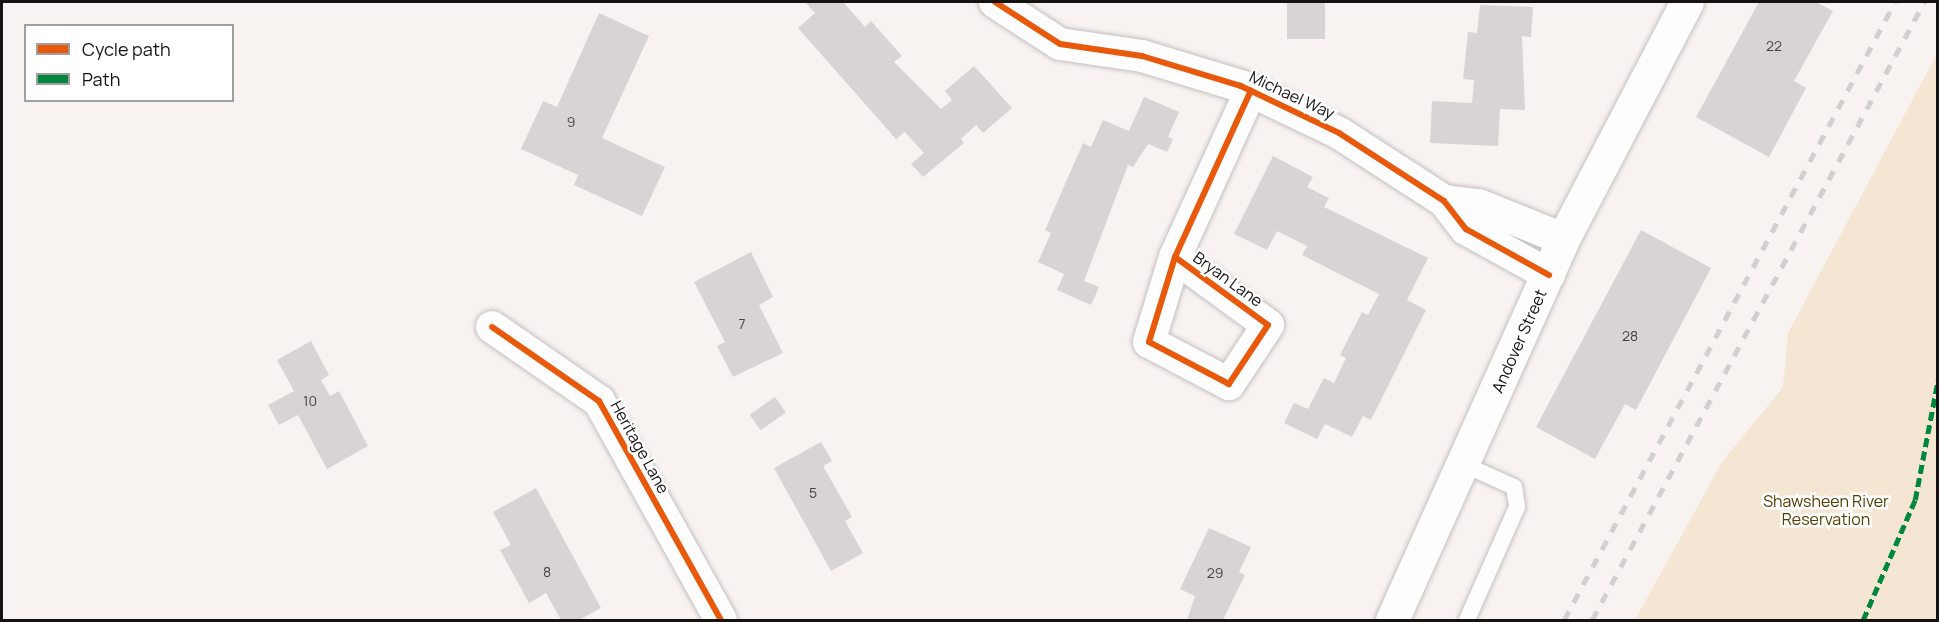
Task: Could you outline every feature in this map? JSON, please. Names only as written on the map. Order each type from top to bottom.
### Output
[{"type":"main road","name":"Andover Street","points":[[1392,621],[1563,239],[1687,2]]},
{"type":"street","name":"Michael Way","points":[[995,2],[1060,44],[1142,56],[1251,90],[1339,133],[1444,201],[1466,229],[1549,274]]},
{"type":"street","name":"Bryan Lane","points":[[1175,257],[1251,90]]},
{"type":"street","name":"Michael Way","points":[[1444,201],[1479,204],[1563,239]]},
{"type":"street","name":"Heritage Lane","points":[[492,327],[599,401],[721,621]]},
{"type":"lane","points":[[1463,464],[1514,487],[1517,507],[1467,621]]},
{"type":"green space","name":"Shawsheen River Reservation","points":[[1937,54],[1937,620],[1635,620],[1722,462],[1783,387],[1788,333]]},
{"type":"building","points":[[805,2],[843,2],[865,27],[871,21],[902,56],[894,62],[941,109],[952,100],[945,91],[974,66],[1012,108],[983,133],[976,125],[961,139],[964,143],[923,177],[911,164],[924,153],[905,132],[896,139],[798,28],[815,13]]},
{"type":"building","points":[[1287,2],[1325,2],[1325,39],[1287,39]]},
{"type":"building","points":[[1759,2],[1816,2],[1833,11],[1794,81],[1806,88],[1769,157],[1696,117]]},
{"type":"building","points":[[1480,5],[1533,7],[1531,37],[1522,36],[1525,110],[1500,109],[1498,146],[1430,143],[1432,101],[1472,103],[1474,80],[1463,79],[1468,32],[1477,33]]},
{"type":"building","points":[[599,13],[649,36],[602,138],[665,167],[642,216],[574,185],[578,175],[521,149],[543,101],[557,107]]},
{"type":"building","points":[[1144,97],[1179,112],[1168,137],[1173,139],[1167,152],[1148,144],[1133,167],[1128,165],[1084,281],[1099,287],[1091,305],[1057,290],[1064,274],[1038,262],[1051,233],[1045,230],[1083,143],[1091,147],[1103,120],[1129,131]]},
{"type":"building","points":[[1273,156],[1313,177],[1307,187],[1329,198],[1324,207],[1428,258],[1407,300],[1426,310],[1371,420],[1363,416],[1352,437],[1325,424],[1317,439],[1284,423],[1294,403],[1308,409],[1324,378],[1334,383],[1346,358],[1340,355],[1362,312],[1368,315],[1379,294],[1302,255],[1307,246],[1277,231],[1267,250],[1234,234]]},
{"type":"building","points":[[1641,230],[1711,268],[1636,410],[1625,404],[1595,459],[1536,427]]},
{"type":"building","points":[[751,252],[773,297],[759,305],[783,353],[733,377],[717,346],[725,342],[694,282]]},
{"type":"building","points":[[311,341],[329,375],[321,380],[330,396],[339,391],[368,446],[327,469],[298,415],[279,425],[268,405],[294,391],[277,360]]},
{"type":"building","points":[[775,397],[786,413],[761,430],[750,415]]},
{"type":"building","points":[[821,442],[832,461],[823,466],[852,517],[845,521],[863,553],[831,571],[774,468]]},
{"type":"building","points":[[536,488],[601,608],[579,620],[561,620],[546,593],[529,603],[500,550],[511,545],[493,512]]},
{"type":"building","points":[[1209,528],[1251,547],[1239,572],[1245,575],[1223,620],[1187,620],[1195,596],[1180,589]]},
{"type":"railway","points":[[1564,620],[1895,2]]},
{"type":"railway","points":[[1592,620],[1924,2]]},
{"type":"marked path","points":[[1863,620],[1915,500],[1938,379]]},
{"type":"cycle path","points":[[995,2],[1060,44],[1142,56],[1241,86],[1339,133],[1444,201],[1466,229],[1549,275]]},
{"type":"cycle path","points":[[1175,257],[1268,325],[1229,384],[1149,342],[1175,257],[1251,90]]},
{"type":"cycle path","points":[[492,327],[599,401],[721,620]]}]
